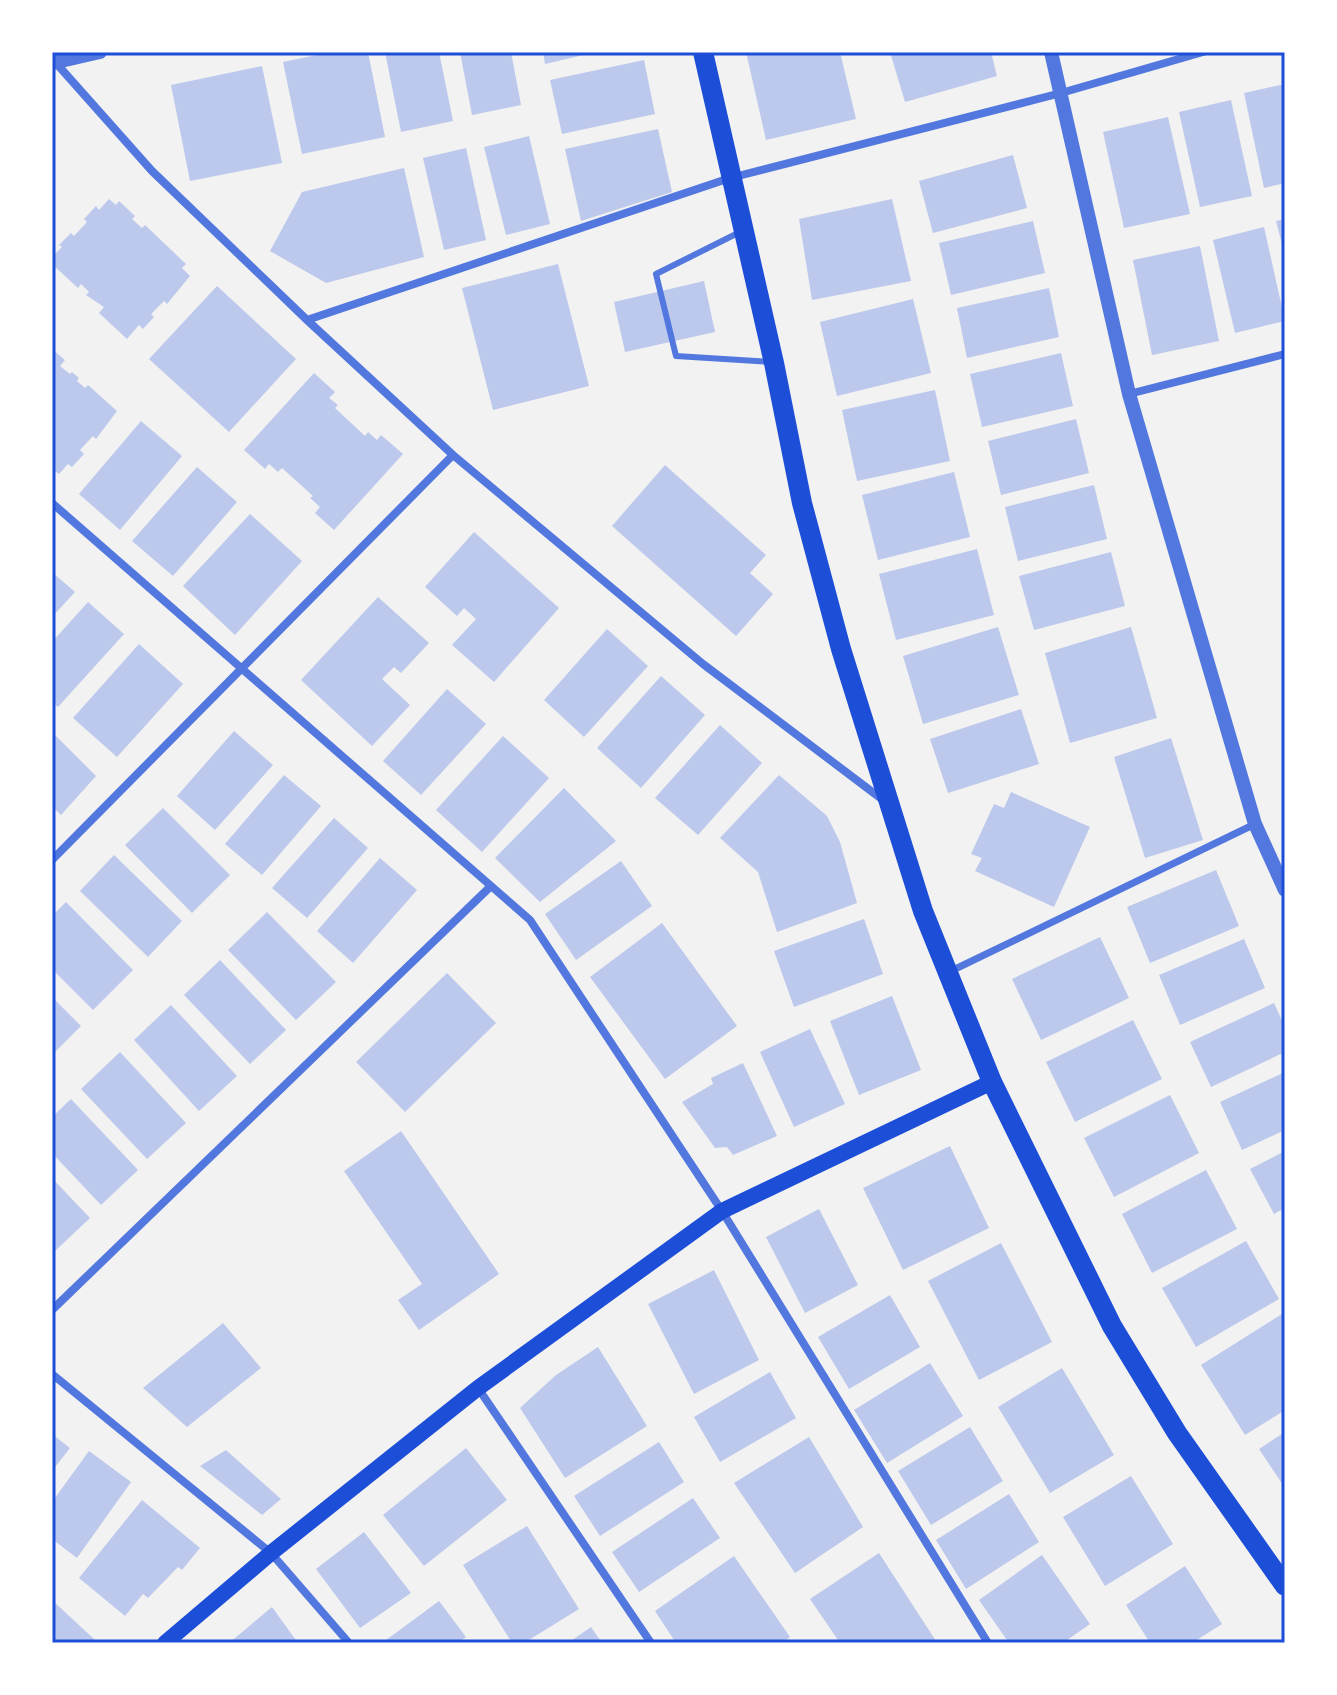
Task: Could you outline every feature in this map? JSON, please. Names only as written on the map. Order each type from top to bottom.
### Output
[{"type":"main road","points":[[703,52],[774,363],[802,503],[841,649],[923,911],[992,1082],[1112,1326],[1177,1433],[1285,1586]]},
{"type":"main road","points":[[165,1643],[271,1553],[478,1388],[722,1211],[992,1082]]},
{"type":"street","points":[[100,52],[71,55],[54,63],[152,171],[307,320],[453,455],[703,664],[889,805]]},
{"type":"street","points":[[1051,52],[1129,394],[1255,824],[1285,890]]},
{"type":"street","points":[[307,320],[730,178],[1061,93],[1203,52]]},
{"type":"street","points":[[1129,394],[1285,354]]},
{"type":"street","points":[[52,860],[453,455]]},
{"type":"street","points":[[52,503],[530,920],[722,1211],[988,1643]]},
{"type":"street","points":[[947,973],[1255,824]]},
{"type":"street","points":[[52,1310],[491,886]]},
{"type":"street","points":[[52,1374],[271,1553],[349,1643]]},
{"type":"street","points":[[478,1388],[651,1643]]},
{"type":"lane","points":[[743,230],[656,274],[676,356],[774,363]]},
{"type":"building","points":[[331,52],[368,52],[385,137],[302,154],[283,62]]},
{"type":"building","points":[[385,52],[439,52],[453,121],[401,132]]},
{"type":"building","points":[[460,52],[511,52],[521,105],[472,115]]},
{"type":"building","points":[[543,52],[592,52],[592,53],[545,64]]},
{"type":"building","points":[[746,52],[840,52],[856,119],[766,140]]},
{"type":"building","points":[[890,52],[991,52],[997,76],[905,102]]},
{"type":"building","points":[[644,60],[655,114],[562,134],[550,80]]},
{"type":"building","points":[[262,66],[282,163],[190,181],[171,85]]},
{"type":"building","points":[[1285,84],[1285,183],[1264,188],[1244,93]]},
{"type":"building","points":[[1231,100],[1252,196],[1200,207],[1179,112]]},
{"type":"building","points":[[1168,117],[1190,214],[1124,228],[1103,132]]},
{"type":"building","points":[[658,129],[672,192],[581,221],[565,149]]},
{"type":"building","points":[[529,136],[550,224],[506,235],[484,147]]},
{"type":"building","points":[[466,148],[486,240],[444,250],[423,158]]},
{"type":"building","points":[[1013,155],[1027,208],[933,233],[919,181]]},
{"type":"building","points":[[404,168],[424,257],[326,283],[270,251],[302,192]]},
{"type":"building","points":[[109,199],[116,205],[119,201],[135,216],[132,219],[142,228],[145,225],[186,264],[182,268],[190,276],[167,304],[164,301],[151,314],[154,317],[143,329],[139,325],[127,339],[99,313],[104,307],[86,295],[89,292],[81,284],[78,288],[52,264],[52,257],[62,247],[59,245],[71,233],[74,236],[96,206],[99,210]]},
{"type":"building","points":[[892,199],[911,281],[812,300],[799,219]]},
{"type":"building","points":[[1285,219],[1285,252],[1284,252],[1276,221]]},
{"type":"building","points":[[1033,221],[1045,273],[951,295],[939,243]]},
{"type":"building","points":[[1264,227],[1285,321],[1235,333],[1213,240]]},
{"type":"building","points":[[1200,246],[1219,341],[1152,355],[1133,260]]},
{"type":"building","points":[[558,264],[589,386],[493,410],[462,288]]},
{"type":"building","points":[[704,281],[715,332],[625,352],[614,302]]},
{"type":"building","points":[[217,286],[296,359],[229,432],[149,359]]},
{"type":"building","points":[[1049,288],[1059,337],[967,358],[957,308]]},
{"type":"building","points":[[913,299],[931,373],[837,396],[820,322]]},
{"type":"building","points":[[52,349],[65,360],[60,366],[70,374],[72,372],[85,388],[88,385],[117,411],[96,439],[93,436],[80,450],[84,454],[72,467],[68,464],[59,474],[52,469]]},
{"type":"building","points":[[1061,353],[1073,406],[982,427],[970,374]]},
{"type":"building","points":[[314,373],[335,392],[329,398],[338,405],[335,408],[365,436],[368,432],[377,440],[381,435],[403,454],[334,530],[315,513],[320,507],[310,498],[313,496],[282,468],[278,472],[269,464],[265,469],[244,450]]},
{"type":"building","points":[[935,390],[950,461],[857,481],[842,410]]},
{"type":"building","points":[[1076,419],[1089,473],[1001,495],[988,441]]},
{"type":"building","points":[[141,421],[182,456],[120,530],[79,494]]},
{"type":"building","points":[[665,465],[766,555],[750,573],[773,594],[736,636],[612,526]]},
{"type":"building","points":[[197,467],[237,502],[173,576],[132,541]]},
{"type":"building","points":[[954,472],[970,537],[878,560],[862,495]]},
{"type":"building","points":[[1094,485],[1107,539],[1018,561],[1005,507]]},
{"type":"building","points":[[250,514],[302,561],[235,635],[183,586]]},
{"type":"building","points":[[474,532],[559,608],[494,682],[452,645],[476,619],[464,608],[457,616],[425,587]]},
{"type":"building","points":[[977,549],[994,615],[896,640],[879,574]]},
{"type":"building","points":[[1111,552],[1125,606],[1034,630],[1019,576]]},
{"type":"building","points":[[52,572],[75,592],[52,617]]},
{"type":"building","points":[[378,597],[429,643],[401,673],[394,667],[382,679],[410,705],[372,746],[301,680]]},
{"type":"building","points":[[88,602],[124,634],[58,707],[52,702],[52,642]]},
{"type":"building","points":[[998,627],[1019,695],[923,724],[903,656]]},
{"type":"building","points":[[1131,627],[1157,718],[1070,743],[1045,653]]},
{"type":"building","points":[[607,629],[648,666],[584,737],[544,700]]},
{"type":"building","points":[[139,644],[183,684],[117,757],[73,718]]},
{"type":"building","points":[[661,676],[705,715],[641,788],[597,748]]},
{"type":"building","points":[[447,689],[486,724],[421,795],[383,761]]},
{"type":"building","points":[[1021,709],[1039,764],[948,793],[930,739]]},
{"type":"building","points":[[720,725],[762,763],[698,835],[655,798]]},
{"type":"building","points":[[234,731],[273,765],[215,830],[177,796]]},
{"type":"building","points":[[52,732],[96,776],[61,815],[52,806]]},
{"type":"building","points":[[503,736],[549,778],[482,852],[436,810]]},
{"type":"building","points":[[1171,738],[1203,840],[1145,858],[1114,757]]},
{"type":"building","points":[[284,775],[321,806],[262,875],[225,844]]},
{"type":"building","points":[[779,775],[827,816],[840,842],[857,903],[777,932],[758,872],[720,838]]},
{"type":"building","points":[[564,788],[616,841],[540,902],[495,858]]},
{"type":"building","points":[[1011,792],[1090,827],[1054,907],[975,871],[982,858],[971,854],[994,804],[1004,808]]},
{"type":"building","points":[[163,808],[230,875],[192,913],[125,845]]},
{"type":"building","points":[[334,818],[368,848],[307,918],[272,888]]},
{"type":"building","points":[[114,855],[182,921],[148,957],[80,891]]},
{"type":"building","points":[[380,858],[417,890],[353,963],[317,931]]},
{"type":"building","points":[[621,861],[652,906],[576,960],[545,914]]},
{"type":"building","points":[[1216,870],[1239,926],[1150,963],[1127,907]]},
{"type":"building","points":[[66,902],[133,970],[93,1010],[52,969],[52,916]]},
{"type":"building","points":[[267,912],[336,982],[296,1020],[228,950]]},
{"type":"building","points":[[864,919],[883,974],[794,1007],[774,951]]},
{"type":"building","points":[[662,923],[737,1026],[665,1079],[590,977]]},
{"type":"building","points":[[1100,937],[1129,998],[1041,1040],[1012,979]]},
{"type":"building","points":[[1244,939],[1265,988],[1180,1025],[1159,975]]},
{"type":"building","points":[[220,960],[286,1030],[250,1064],[184,995]]},
{"type":"building","points":[[447,973],[496,1023],[405,1112],[356,1062]]},
{"type":"building","points":[[892,996],[921,1070],[859,1095],[830,1021]]},
{"type":"building","points":[[52,997],[81,1026],[52,1055]]},
{"type":"building","points":[[1274,1003],[1285,1027],[1285,1052],[1211,1087],[1190,1042]]},
{"type":"building","points":[[171,1005],[237,1076],[199,1111],[134,1040]]},
{"type":"building","points":[[1133,1020],[1162,1079],[1075,1122],[1046,1062]]},
{"type":"building","points":[[810,1029],[845,1104],[794,1127],[760,1052]]},
{"type":"building","points":[[120,1052],[186,1123],[147,1159],[81,1089]]},
{"type":"building","points":[[743,1063],[777,1136],[733,1155],[727,1147],[715,1148],[682,1102],[713,1084],[711,1078]]},
{"type":"building","points":[[1285,1072],[1285,1130],[1242,1150],[1220,1102]]},
{"type":"building","points":[[1170,1095],[1199,1153],[1114,1197],[1084,1138]]},
{"type":"building","points":[[71,1099],[138,1170],[101,1205],[52,1153],[52,1117]]},
{"type":"building","points":[[401,1131],[499,1274],[419,1330],[398,1300],[422,1284],[344,1171]]},
{"type":"building","points":[[950,1146],[989,1228],[903,1270],[863,1188]]},
{"type":"building","points":[[1285,1151],[1285,1208],[1274,1214],[1250,1169]]},
{"type":"building","points":[[1206,1170],[1237,1229],[1152,1273],[1122,1214]]},
{"type":"building","points":[[52,1178],[90,1218],[55,1251],[52,1248]]},
{"type":"building","points":[[819,1209],[858,1285],[805,1313],[766,1237]]},
{"type":"building","points":[[1246,1241],[1279,1299],[1196,1347],[1162,1288]]},
{"type":"building","points":[[1001,1243],[1052,1342],[979,1380],[928,1281]]},
{"type":"building","points":[[714,1270],[759,1360],[694,1394],[648,1304]]},
{"type":"building","points":[[890,1295],[920,1347],[849,1389],[818,1337]]},
{"type":"building","points":[[1285,1312],[1285,1410],[1245,1435],[1201,1365]]},
{"type":"building","points":[[223,1323],[261,1368],[187,1427],[143,1388]]},
{"type":"building","points":[[598,1347],[647,1426],[565,1478],[520,1408],[556,1375]]},
{"type":"building","points":[[930,1363],[963,1416],[887,1463],[854,1410]]},
{"type":"building","points":[[1062,1368],[1114,1455],[1050,1493],[998,1407]]},
{"type":"building","points":[[770,1372],[796,1418],[720,1462],[694,1417]]},
{"type":"building","points":[[970,1427],[1003,1481],[931,1525],[898,1471]]},
{"type":"building","points":[[1285,1432],[1285,1488],[1259,1449]]},
{"type":"building","points":[[52,1434],[70,1448],[52,1471]]},
{"type":"building","points":[[809,1437],[863,1527],[795,1573],[734,1483]]},
{"type":"building","points":[[659,1442],[684,1482],[600,1536],[574,1496]]},
{"type":"building","points":[[466,1448],[507,1500],[424,1566],[383,1515]]},
{"type":"building","points":[[226,1450],[281,1499],[262,1515],[200,1466]]},
{"type":"building","points":[[89,1451],[131,1482],[77,1558],[52,1539],[52,1502]]},
{"type":"building","points":[[1131,1476],[1173,1544],[1105,1586],[1063,1517]]},
{"type":"building","points":[[1009,1494],[1039,1542],[966,1589],[936,1540]]},
{"type":"building","points":[[693,1498],[720,1538],[639,1592],[612,1552]]},
{"type":"building","points":[[142,1500],[200,1548],[182,1570],[178,1567],[148,1598],[143,1594],[125,1616],[79,1578]]},
{"type":"building","points":[[527,1526],[579,1609],[524,1643],[512,1643],[463,1565]]},
{"type":"building","points":[[364,1532],[411,1593],[360,1628],[316,1569]]},
{"type":"building","points":[[879,1553],[936,1641],[933,1643],[840,1643],[810,1599]]},
{"type":"building","points":[[1042,1555],[1090,1624],[1063,1643],[1009,1643],[979,1600]]},
{"type":"building","points":[[734,1556],[790,1637],[782,1643],[676,1643],[655,1611]]},
{"type":"building","points":[[1185,1566],[1222,1624],[1192,1643],[1150,1643],[1126,1605]]},
{"type":"building","points":[[52,1600],[95,1640],[92,1643],[52,1643]]},
{"type":"building","points":[[439,1601],[466,1637],[457,1643],[382,1643]]},
{"type":"building","points":[[272,1607],[298,1643],[229,1643]]},
{"type":"building","points":[[591,1627],[602,1643],[568,1643]]}]
